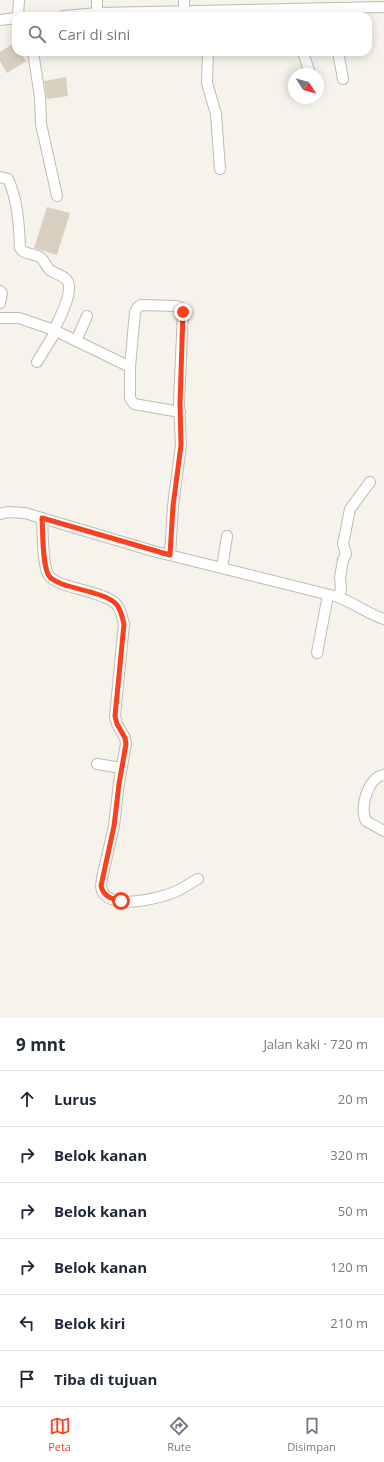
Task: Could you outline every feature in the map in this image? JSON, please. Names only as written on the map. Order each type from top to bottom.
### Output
[{"type":"street","points":[[18,12],[19,0]]},
{"type":"street","points":[[97,0],[97,12]]},
{"type":"street","points":[[184,0],[184,11]]},
{"type":"street","points":[[225,12],[289,8],[384,6]]},
{"type":"street","points":[[140,12],[196,12]]},
{"type":"street","points":[[0,20],[12,18]]},
{"type":"street","points":[[34,56],[40,97],[41,124],[57,196]]},
{"type":"street","points":[[208,56],[207,83],[216,114],[220,169]]},
{"type":"street","points":[[304,56],[308,68]]},
{"type":"street","points":[[339,56],[343,79]]},
{"type":"street","points":[[0,177],[8,179],[14,194],[18,216],[20,248],[22,251],[41,258],[48,269],[64,277],[70,285],[68,297],[55,331],[37,362]]},
{"type":"street","points":[[0,291],[2,293],[0,303]]},
{"type":"street","points":[[170,555],[173,506],[180,454],[183,312],[181,308],[177,306],[141,305],[135,312],[130,367],[131,401],[134,404],[180,412]]},
{"type":"street","points":[[76,341],[87,316]]},
{"type":"street","points":[[0,318],[19,318],[55,331],[130,367]]},
{"type":"street","points":[[317,653],[333,596],[341,590],[340,578],[343,560],[346,554],[343,544],[350,509],[370,482]]},
{"type":"street","points":[[0,514],[17,512],[42,518],[170,555],[333,596],[348,601],[375,616],[384,619]]},
{"type":"street","points":[[42,518],[45,563],[50,577],[54,581],[66,586],[109,599],[118,606],[124,624],[115,707],[117,724],[125,738],[126,744],[121,768],[114,826],[102,878],[102,891],[110,899],[121,901],[145,900],[179,890],[198,879]]},
{"type":"street","points":[[222,568],[227,536]]},
{"type":"street","points":[[98,764],[121,768]]},
{"type":"street","points":[[384,775],[378,776],[371,785],[366,795],[364,812],[366,821],[384,830]]},
{"type":"building","points":[[12,44],[12,56],[23,56],[26,61],[7,73],[0,61],[0,52]]},
{"type":"building","points":[[66,77],[68,96],[47,99],[44,81]]},
{"type":"building","points":[[47,207],[70,213],[57,255],[34,248]]},
{"type":"route","points":[[121,901],[110,899],[102,891],[101,886],[114,826],[126,744],[125,738],[119,729],[115,716],[124,624],[118,606],[115,602],[66,586],[54,581],[50,577],[45,563],[42,518],[170,555],[173,506],[181,445],[180,393],[183,312]]}]
